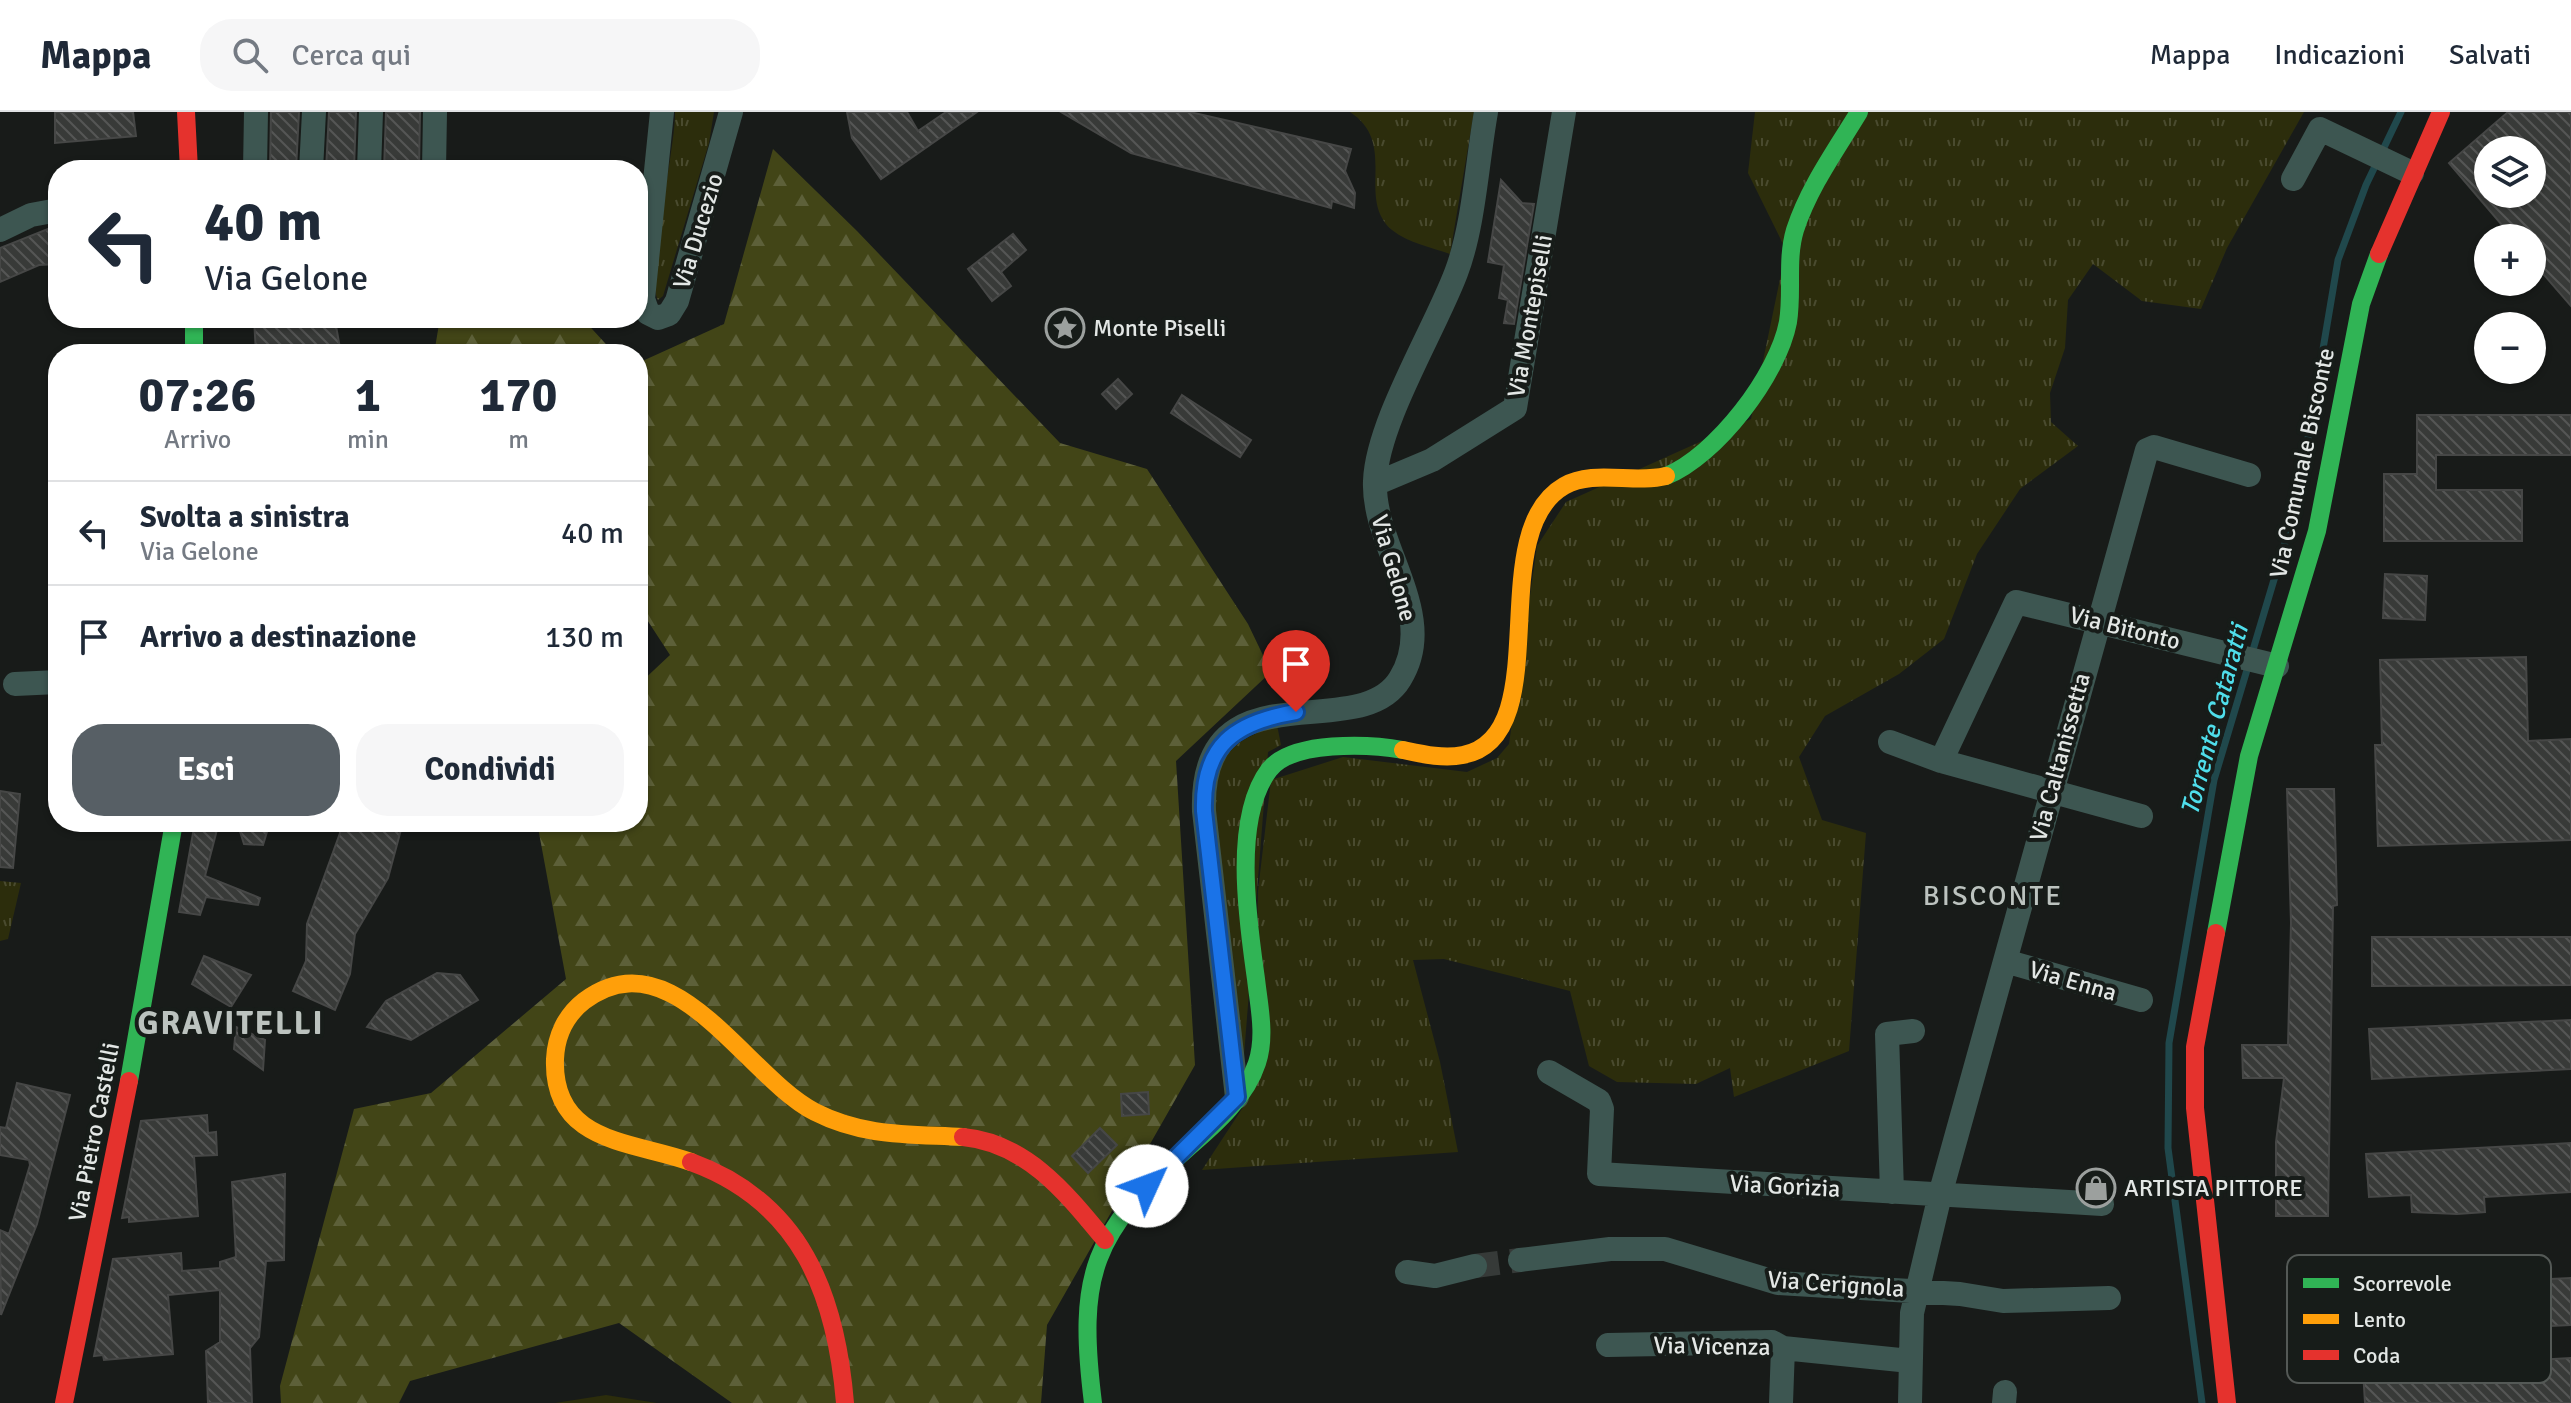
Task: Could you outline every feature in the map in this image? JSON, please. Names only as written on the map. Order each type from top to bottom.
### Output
[{"type":"street","points":[[186,112],[188,160]]},
{"type":"street","points":[[255,160],[256,112]]},
{"type":"street","points":[[312,160],[314,112]]},
{"type":"street","points":[[369,160],[371,112]]},
{"type":"street","points":[[434,160],[435,112]]},
{"type":"street","name":"Via Ducezio","points":[[648,250],[662,112]]},
{"type":"street","name":"Via Ducezio","points":[[648,313],[658,318],[669,314],[677,301],[727,136],[731,112]]},
{"type":"street","name":"Via Gelone","points":[[1237,1097],[1204,811],[1205,776],[1218,749],[1255,721],[1296,712],[1361,705],[1375,700],[1399,682],[1411,651],[1410,610],[1382,531],[1375,484],[1376,465],[1386,431],[1461,259],[1486,112]]},
{"type":"street","name":"Via Montepiselli","points":[[1375,484],[1432,460],[1515,408],[1564,112]]},
{"type":"street","points":[[1093,1403],[1088,1363],[1088,1319],[1097,1262],[1105,1240],[1127,1207],[1237,1097],[1256,1070],[1262,1047],[1247,852],[1257,798],[1270,768],[1285,757],[1347,746],[1385,746],[1457,756],[1479,750],[1496,736],[1507,711],[1526,553],[1540,512],[1571,482],[1598,476],[1655,478],[1687,466],[1711,444],[1750,398],[1769,372],[1787,328],[1791,246],[1795,230],[1859,112]]},
{"type":"street","name":"Via Comunale Bisconte","points":[[2227,1403],[2195,1108],[2193,1061],[2242,788],[2269,664],[2317,531],[2361,304],[2403,169],[2441,112]]},
{"type":"street","points":[[2293,179],[2320,129],[2403,169]]},
{"type":"street","points":[[0,230],[31,215],[48,212]]},
{"type":"street","name":"Via Caltanissetta","points":[[1910,1403],[1911,1328],[1940,1195],[2147,450],[2154,447],[2249,475]]},
{"type":"street","name":"Via Bitonto","points":[[1941,761],[2016,602],[2269,664]]},
{"type":"street","points":[[15,684],[48,682]]},
{"type":"street","points":[[1890,742],[1941,761],[2052,789],[2141,816]]},
{"type":"street","name":"Via Pietro Castelli","points":[[64,1403],[140,1026],[172,832]]},
{"type":"street","name":"Via Enna","points":[[2005,961],[2141,1000]]},
{"type":"street","points":[[845,1403],[841,1342],[829,1295],[807,1252],[768,1207],[692,1160],[593,1134],[565,1105],[554,1063],[556,1044],[565,1021],[593,993],[628,982],[664,985],[694,1007],[777,1089],[833,1121],[857,1129],[909,1137],[969,1137],[1020,1155],[1049,1176],[1105,1240]]},
{"type":"street","points":[[1892,1192],[1887,1034],[1913,1031]]},
{"type":"street","name":"Via Gorizia","points":[[1549,1072],[1599,1101],[1602,1109],[1599,1174],[2102,1204]]},
{"type":"street","name":"Via Cerignola","points":[[1520,1260],[1610,1249],[1665,1249],[1778,1283],[1917,1291],[2003,1301],[2109,1298]]},
{"type":"street","points":[[1407,1272],[1435,1276],[1475,1266]]},
{"type":"street","name":"Via Vicenza","points":[[1608,1345],[1772,1342],[1783,1348],[1910,1361]]},
{"type":"street","points":[[1781,1403],[1783,1348]]},
{"type":"green space","points":[[675,112],[714,112],[709,143],[663,296],[658,300],[655,267]]},
{"type":"green space","points":[[1350,112],[1474,112],[1450,254],[1405,238],[1392,230],[1382,217],[1377,203],[1372,139],[1364,125]]},
{"type":"green space","points":[[1755,112],[2304,112],[2227,248],[2201,309],[2142,301],[2093,264],[2068,300],[2065,348],[2050,393],[2051,422],[2078,446],[2020,489],[1977,554],[1944,639],[1899,674],[1825,716],[1799,757],[1822,820],[1866,833],[1849,1051],[1734,1097],[1730,1068],[1696,1084],[1617,1082],[1589,1066],[1570,991],[1444,959],[1413,960],[1440,1062],[1458,1152],[1202,1170],[1253,1092],[1258,891],[1271,780],[1343,757],[1467,772],[1497,758],[1509,744],[1537,546],[1566,502],[1751,419],[1786,250],[1748,173]]},
{"type":"green space","points":[[773,149],[857,231],[1060,443],[1147,469],[1248,624],[1271,672],[1176,761],[1195,1065],[1047,1325],[1041,1403],[732,1403],[619,1323],[410,1381],[399,1403],[281,1403],[280,1386],[354,1109],[431,1093],[566,979],[539,832],[648,832],[648,676],[670,655],[648,621],[648,358],[724,324]]},
{"type":"green space","points":[[438,328],[591,328],[606,344],[436,344]]},
{"type":"green space","points":[[1277,725],[1281,745],[1268,752],[1243,1068],[1215,810],[1216,791],[1227,754],[1245,739]]},
{"type":"green space","points":[[0,881],[21,883],[8,939],[0,941]]},
{"type":"green space","points":[[606,1395],[657,1403],[555,1403]]},
{"type":"building","points":[[55,112],[133,112],[136,136],[55,143]]},
{"type":"building","points":[[271,112],[299,112],[297,160],[270,160]]},
{"type":"building","points":[[329,112],[356,112],[354,160],[327,160]]},
{"type":"building","points":[[386,112],[420,112],[419,160],[384,160]]},
{"type":"building","points":[[847,112],[907,112],[918,131],[946,112],[977,112],[881,179],[852,138]]},
{"type":"building","points":[[1061,112],[1190,112],[1351,149],[1345,171],[1355,193],[1354,208],[1332,201],[1331,208],[1131,153]]},
{"type":"building","points":[[2508,112],[2571,112],[2571,306],[2546,277],[2546,224],[2501,224],[2487,208],[2546,208],[2546,136],[2480,136]]},
{"type":"building","points":[[2474,141],[2474,192],[2449,163]]},
{"type":"building","points":[[1501,180],[1522,203],[1534,204],[1514,324],[1504,323],[1508,300],[1499,298],[1504,265],[1488,262]]},
{"type":"building","points":[[48,229],[48,265],[39,265],[0,282],[0,248]]},
{"type":"building","points":[[1013,234],[1026,250],[1001,272],[1011,286],[992,301],[968,269]]},
{"type":"building","points":[[255,328],[336,328],[339,344],[255,344]]},
{"type":"building","points":[[1118,379],[1132,394],[1116,409],[1102,394]]},
{"type":"building","points":[[1182,395],[1251,440],[1240,457],[1171,413]]},
{"type":"building","points":[[2417,415],[2571,415],[2571,455],[2436,455],[2436,490],[2522,490],[2522,541],[2384,541],[2384,474],[2417,474]]},
{"type":"building","points":[[2385,574],[2427,576],[2425,620],[2383,618]]},
{"type":"building","points":[[2526,657],[2528,741],[2571,739],[2571,840],[2378,846],[2375,745],[2382,745],[2380,660]]},
{"type":"building","points":[[2287,789],[2334,789],[2337,905],[2333,906],[2328,1216],[2276,1216],[2276,1142],[2284,1078],[2243,1078],[2242,1045],[2288,1045],[2291,923]]},
{"type":"building","points":[[0,791],[20,794],[13,868],[0,867]]},
{"type":"building","points":[[193,832],[216,832],[205,876],[260,898],[258,905],[206,897],[200,915],[179,912]]},
{"type":"building","points":[[240,832],[267,832],[263,845],[244,844]]},
{"type":"building","points":[[400,832],[388,878],[355,934],[350,974],[335,1010],[293,991],[306,961],[307,924],[340,833]]},
{"type":"building","points":[[2372,937],[2571,937],[2571,985],[2372,986]]},
{"type":"building","points":[[204,956],[251,975],[231,1007],[192,984]]},
{"type":"building","points":[[437,973],[460,975],[478,1000],[411,1040],[367,1027],[386,1001]]},
{"type":"building","points":[[2571,1020],[2571,1069],[2372,1079],[2369,1029]]},
{"type":"building","points":[[236,1027],[265,1040],[263,1070],[234,1049]]},
{"type":"building","points":[[17,1083],[70,1095],[37,1224],[1,1315],[0,1230],[9,1234],[30,1165],[29,1160],[0,1155],[0,1127],[6,1128]]},
{"type":"building","points":[[1148,1092],[1149,1114],[1122,1116],[1121,1094]]},
{"type":"building","points":[[207,1115],[208,1133],[216,1132],[217,1155],[194,1156],[198,1216],[129,1222],[129,1217],[122,1218],[141,1121]]},
{"type":"building","points":[[1100,1128],[1117,1145],[1088,1173],[1072,1156]]},
{"type":"building","points":[[2571,1143],[2571,1192],[2484,1197],[2485,1212],[2457,1214],[2412,1212],[2411,1195],[2369,1197],[2366,1154]]},
{"type":"building","points":[[285,1174],[284,1260],[266,1261],[259,1337],[250,1348],[252,1403],[208,1403],[206,1351],[220,1342],[220,1290],[168,1295],[173,1354],[104,1360],[103,1355],[94,1356],[113,1259],[181,1253],[182,1271],[220,1268],[220,1262],[236,1257],[232,1182]]},
{"type":"building","points":[[2571,1278],[2571,1325],[2551,1326],[2551,1279]]},
{"type":"building","points":[[2571,1358],[2571,1403],[2365,1403],[2364,1383],[2551,1383],[2551,1359]]},
{"type":"waterway","name":"Torrente Cataratti","points":[[2202,1403],[2168,1148],[2169,1043],[2214,780],[2297,503],[2338,260],[2366,185],[2401,112]]},
{"type":"tunnel","points":[[1475,1266],[1520,1260]]},
{"type":"traffic: fast","points":[[1666,476],[1705,451],[1724,432],[1772,366],[1788,322],[1795,230],[1815,184],[1859,112]]},
{"type":"traffic: fast","points":[[2216,933],[2249,756],[2317,531],[2361,304],[2379,254]]},
{"type":"traffic: fast","points":[[194,328],[194,344]]},
{"type":"traffic: fast","points":[[1093,1403],[1088,1321],[1091,1288],[1099,1259],[1112,1232],[1131,1205],[1156,1177],[1229,1109],[1246,1087],[1260,1053],[1261,1021],[1249,929],[1246,872],[1250,815],[1257,791],[1269,770],[1295,753],[1332,746],[1403,750]]},
{"type":"traffic: fast","points":[[129,1081],[172,832]]},
{"type":"traffic: slow","points":[[1403,750],[1440,756],[1463,755],[1492,740],[1508,712],[1516,674],[1521,587],[1527,545],[1540,510],[1564,486],[1575,481],[1600,477],[1640,479],[1666,476]]},
{"type":"traffic: slow","points":[[691,1162],[600,1134],[581,1123],[567,1108],[558,1087],[556,1050],[567,1019],[584,1001],[617,985],[648,985],[678,997],[707,1018],[789,1094],[815,1112],[869,1130],[963,1137]]},
{"type":"traffic: jam","points":[[186,112],[188,160]]},
{"type":"traffic: jam","points":[[2379,254],[2441,112]]},
{"type":"traffic: jam","points":[[2216,933],[2195,1047],[2195,1108],[2227,1403]]},
{"type":"traffic: jam","points":[[64,1403],[129,1081]]},
{"type":"traffic: jam","points":[[963,1137],[986,1141],[1026,1160],[1076,1205],[1105,1240]]},
{"type":"traffic: jam","points":[[691,1162],[729,1179],[760,1201],[786,1227],[806,1257],[833,1325],[845,1403]]},
{"type":"place","name":"Monte Piselli","points":[[1065,328]]},
{"type":"place","name":"ARTISTA PITTORE","points":[[2096,1188]]},
{"type":"district","name":"BISCONTE","points":[[1993,896]]},
{"type":"district","name":"GRAVITELLI","points":[[231,1023]]},
{"type":"route","points":[[1147,1186],[1237,1097],[1204,811],[1205,776],[1218,749],[1229,737],[1255,721],[1296,712]]}]
